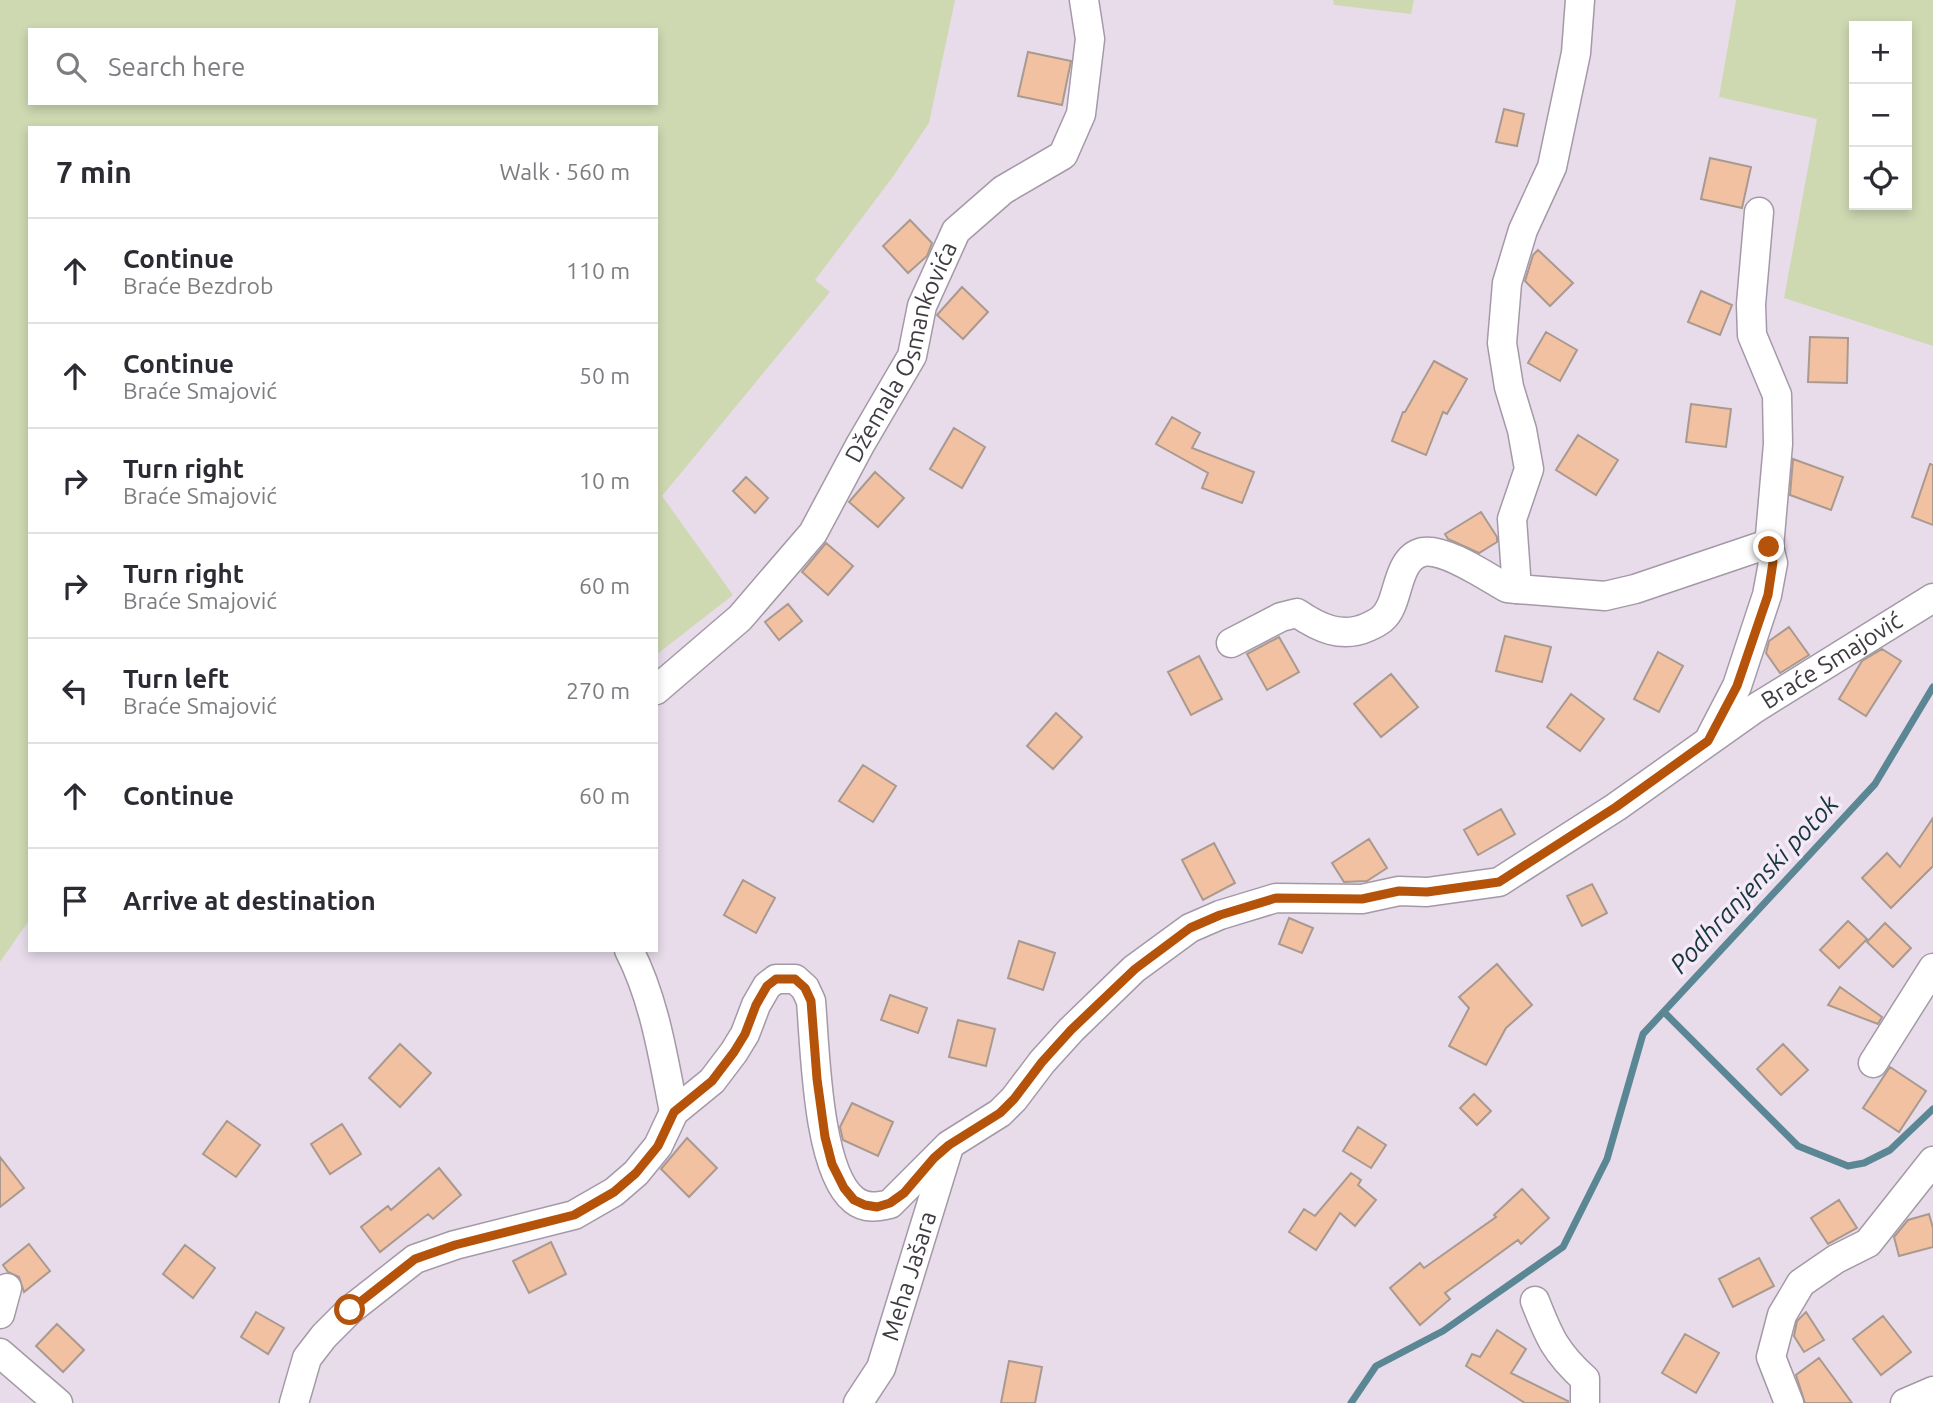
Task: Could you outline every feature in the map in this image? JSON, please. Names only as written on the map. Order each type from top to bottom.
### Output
[{"type":"street","name":"Džemala Osmankovića","points":[[658,688],[740,618],[813,533],[912,356],[922,306],[956,232],[1003,190],[1063,155],[1081,114],[1090,39],[1084,0]]},
{"type":"street","points":[[1517,589],[1512,519],[1529,468],[1522,430],[1509,387],[1502,343],[1507,283],[1523,230],[1552,167],[1576,53],[1580,0]]},
{"type":"street","points":[[1708,741],[1737,686],[1768,595],[1773,562],[1769,547],[1778,444],[1777,395],[1752,335],[1751,304],[1759,212]]},
{"type":"street","points":[[1231,643],[1280,617],[1297,613],[1315,625],[1333,631],[1355,633],[1383,620],[1409,560],[1422,552],[1438,553],[1507,587],[1605,596],[1636,589],[1759,547],[1769,547]]},
{"type":"street","name":"Braće Smajović","points":[[674,1112],[712,1081],[734,1052],[767,986],[776,979],[795,979],[805,988],[811,1001],[817,1079],[825,1137],[832,1164],[844,1188],[854,1200],[877,1207],[890,1203],[904,1193],[949,1145],[1000,1113],[1071,1030],[1135,969],[1190,928],[1220,915],[1276,898],[1362,899],[1399,891],[1427,892],[1499,882],[1616,807],[1754,709],[1933,598]]},
{"type":"street","points":[[294,1403],[307,1358],[324,1336],[350,1310],[415,1259],[455,1245],[564,1218],[596,1204],[636,1173],[658,1146],[674,1112],[657,1023],[630,952]]},
{"type":"street","points":[[1873,1063],[1933,968]]},
{"type":"street","name":"Meha Jašara","points":[[858,1403],[881,1368],[949,1145]]},
{"type":"street","points":[[1789,1403],[1771,1357],[1783,1315],[1801,1283],[1836,1259],[1868,1243],[1933,1161]]},
{"type":"street","points":[[1535,1301],[1549,1337],[1563,1359],[1585,1379],[1585,1403]]},
{"type":"street","points":[[0,1353],[58,1403]]},
{"type":"street","points":[[1905,1403],[1933,1391]]},
{"type":"green space","points":[[0,0],[955,0],[929,123],[892,178],[815,280],[830,292],[662,496],[733,595],[658,653],[658,126],[28,126],[28,922],[0,962]]},
{"type":"green space","points":[[1333,0],[1414,0],[1411,14],[1334,5]]},
{"type":"green space","points":[[1736,0],[1933,0],[1933,346],[1784,298],[1817,119],[1719,97]]},
{"type":"building","points":[[1028,52],[1071,61],[1062,105],[1018,96]]},
{"type":"building","points":[[1504,109],[1524,114],[1517,146],[1496,142]]},
{"type":"building","points":[[1710,158],[1751,167],[1742,208],[1701,199]]},
{"type":"building","points":[[910,220],[932,243],[927,256],[908,273],[883,246]]},
{"type":"building","points":[[1538,250],[1573,283],[1550,306],[1525,281],[1533,255]]},
{"type":"building","points":[[962,287],[988,312],[963,339],[937,315]]},
{"type":"building","points":[[1701,291],[1732,305],[1720,335],[1688,322]]},
{"type":"building","points":[[1546,332],[1577,350],[1560,381],[1528,363]]},
{"type":"building","points":[[1810,337],[1848,338],[1847,383],[1808,382]]},
{"type":"building","points":[[1434,361],[1467,379],[1447,414],[1443,412],[1426,455],[1392,441],[1403,412]]},
{"type":"building","points":[[1691,404],[1731,409],[1726,447],[1686,442]]},
{"type":"building","points":[[1172,417],[1200,433],[1192,448],[1254,472],[1242,503],[1202,488],[1208,473],[1156,444]]},
{"type":"building","points":[[954,428],[985,447],[962,488],[930,469]]},
{"type":"building","points":[[1578,435],[1618,460],[1596,495],[1556,470]]},
{"type":"building","points":[[1793,459],[1843,477],[1831,510],[1790,495]]},
{"type":"building","points":[[1930,464],[1933,465],[1933,525],[1912,517]]},
{"type":"building","points":[[875,472],[904,498],[878,527],[849,502]]},
{"type":"building","points":[[746,477],[768,498],[755,513],[733,491]]},
{"type":"building","points":[[1481,512],[1497,537],[1497,542],[1479,553],[1448,539],[1445,534]]},
{"type":"building","points":[[826,543],[853,566],[828,595],[802,572]]},
{"type":"building","points":[[788,604],[802,621],[779,640],[765,622]]},
{"type":"building","points":[[1789,627],[1809,655],[1780,673],[1766,653],[1769,641]]},
{"type":"building","points":[[1505,636],[1551,647],[1542,682],[1496,671]]},
{"type":"building","points":[[1279,637],[1299,672],[1267,690],[1247,654]]},
{"type":"building","points":[[1882,649],[1901,661],[1866,716],[1839,699],[1862,661]]},
{"type":"building","points":[[1658,652],[1683,666],[1659,712],[1634,699]]},
{"type":"building","points":[[1199,656],[1222,699],[1191,715],[1168,672]]},
{"type":"building","points":[[1391,674],[1418,707],[1381,737],[1354,704]]},
{"type":"building","points":[[1571,694],[1604,719],[1580,751],[1547,727]]},
{"type":"building","points":[[1056,713],[1082,737],[1053,769],[1027,746]]},
{"type":"building","points":[[863,765],[896,786],[873,822],[839,801]]},
{"type":"building","points":[[1501,809],[1515,834],[1478,855],[1464,830]]},
{"type":"building","points":[[1933,818],[1933,866],[1891,908],[1862,878],[1887,853],[1900,867]]},
{"type":"building","points":[[1369,839],[1387,868],[1367,881],[1344,882],[1332,863]]},
{"type":"building","points":[[1214,843],[1235,883],[1203,900],[1182,860]]},
{"type":"building","points":[[743,880],[775,898],[756,933],[724,915]]},
{"type":"building","points":[[1592,884],[1607,913],[1582,926],[1567,896]]},
{"type":"building","points":[[1289,918],[1313,928],[1302,953],[1279,944]]},
{"type":"building","points":[[1848,921],[1867,939],[1839,968],[1820,950]]},
{"type":"building","points":[[1885,923],[1911,948],[1893,967],[1867,942]]},
{"type":"building","points":[[1019,941],[1055,953],[1043,990],[1008,978]]},
{"type":"building","points":[[1497,964],[1532,1005],[1506,1028],[1486,1065],[1449,1046],[1469,1008],[1459,997]]},
{"type":"building","points":[[1840,987],[1882,1017],[1878,1024],[1828,1005]]},
{"type":"building","points":[[890,995],[927,1008],[918,1033],[881,1020]]},
{"type":"building","points":[[958,1020],[995,1029],[986,1066],[949,1057]]},
{"type":"building","points":[[400,1044],[431,1073],[400,1107],[369,1078]]},
{"type":"building","points":[[1783,1044],[1808,1070],[1781,1095],[1757,1069]]},
{"type":"building","points":[[1890,1067],[1926,1091],[1899,1132],[1863,1108]]},
{"type":"building","points":[[1474,1094],[1491,1111],[1477,1125],[1460,1108]]},
{"type":"building","points":[[852,1103],[893,1122],[878,1156],[843,1140],[840,1127]]},
{"type":"building","points":[[227,1121],[260,1145],[236,1177],[203,1154]]},
{"type":"building","points":[[342,1124],[361,1154],[330,1174],[311,1144]]},
{"type":"building","points":[[1358,1127],[1386,1145],[1371,1168],[1343,1151]]},
{"type":"building","points":[[687,1138],[717,1168],[689,1197],[661,1169]]},
{"type":"building","points":[[0,1157],[24,1188],[0,1207]]},
{"type":"building","points":[[439,1168],[461,1195],[433,1219],[428,1214],[380,1252],[361,1227],[388,1206],[391,1210]]},
{"type":"building","points":[[1351,1173],[1361,1180],[1358,1185],[1376,1200],[1355,1226],[1340,1213],[1316,1250],[1289,1232],[1304,1209],[1315,1216]]},
{"type":"building","points":[[1522,1189],[1549,1218],[1521,1244],[1518,1240],[1445,1293],[1450,1299],[1420,1325],[1390,1288],[1420,1263],[1424,1268],[1496,1217],[1494,1215]]},
{"type":"building","points":[[1839,1200],[1857,1228],[1828,1244],[1811,1218]]},
{"type":"building","points":[[1929,1214],[1933,1228],[1933,1247],[1899,1256],[1894,1237],[1908,1220]]},
{"type":"building","points":[[551,1242],[566,1274],[529,1293],[513,1261]]},
{"type":"building","points":[[29,1244],[50,1271],[24,1292],[19,1277],[8,1272],[3,1265]]},
{"type":"building","points":[[185,1245],[215,1268],[193,1298],[163,1274]]},
{"type":"building","points":[[1759,1258],[1774,1286],[1733,1307],[1719,1279]]},
{"type":"building","points":[[256,1312],[284,1328],[268,1354],[241,1337]]},
{"type":"building","points":[[1806,1312],[1824,1340],[1804,1352],[1794,1336],[1797,1321]]},
{"type":"building","points":[[1883,1316],[1911,1352],[1881,1375],[1853,1339]]},
{"type":"building","points":[[57,1324],[84,1350],[63,1372],[36,1346]]},
{"type":"building","points":[[1497,1330],[1526,1349],[1511,1373],[1568,1403],[1525,1403],[1466,1366],[1472,1354],[1480,1357]]},
{"type":"building","points":[[1685,1334],[1719,1353],[1696,1393],[1662,1373]]},
{"type":"building","points":[[1819,1358],[1852,1403],[1805,1403],[1796,1375]]},
{"type":"building","points":[[1009,1361],[1042,1367],[1035,1403],[1001,1403]]},
{"type":"waterway","name":"Podhranjenski potok","points":[[1351,1403],[1376,1366],[1443,1331],[1563,1247],[1607,1159],[1643,1034],[1875,784],[1933,687]]},
{"type":"waterway","name":"Podhranjenski potok","points":[[1664,1012],[1798,1146],[1848,1166],[1864,1163],[1890,1150],[1933,1109]]},
{"type":"route","points":[[350,1310],[415,1259],[455,1245],[574,1215],[614,1192],[636,1173],[658,1146],[674,1112],[712,1081],[745,1034],[767,986],[776,979],[795,979],[805,988],[811,1001],[817,1079],[825,1137],[832,1164],[844,1188],[854,1200],[877,1207],[890,1203],[904,1193],[949,1145],[1000,1113],[1071,1030],[1135,969],[1190,928],[1220,915],[1276,898],[1362,899],[1399,891],[1427,892],[1486,885],[1514,874],[1616,807],[1708,741],[1737,686],[1768,595],[1773,562],[1769,547]]}]
